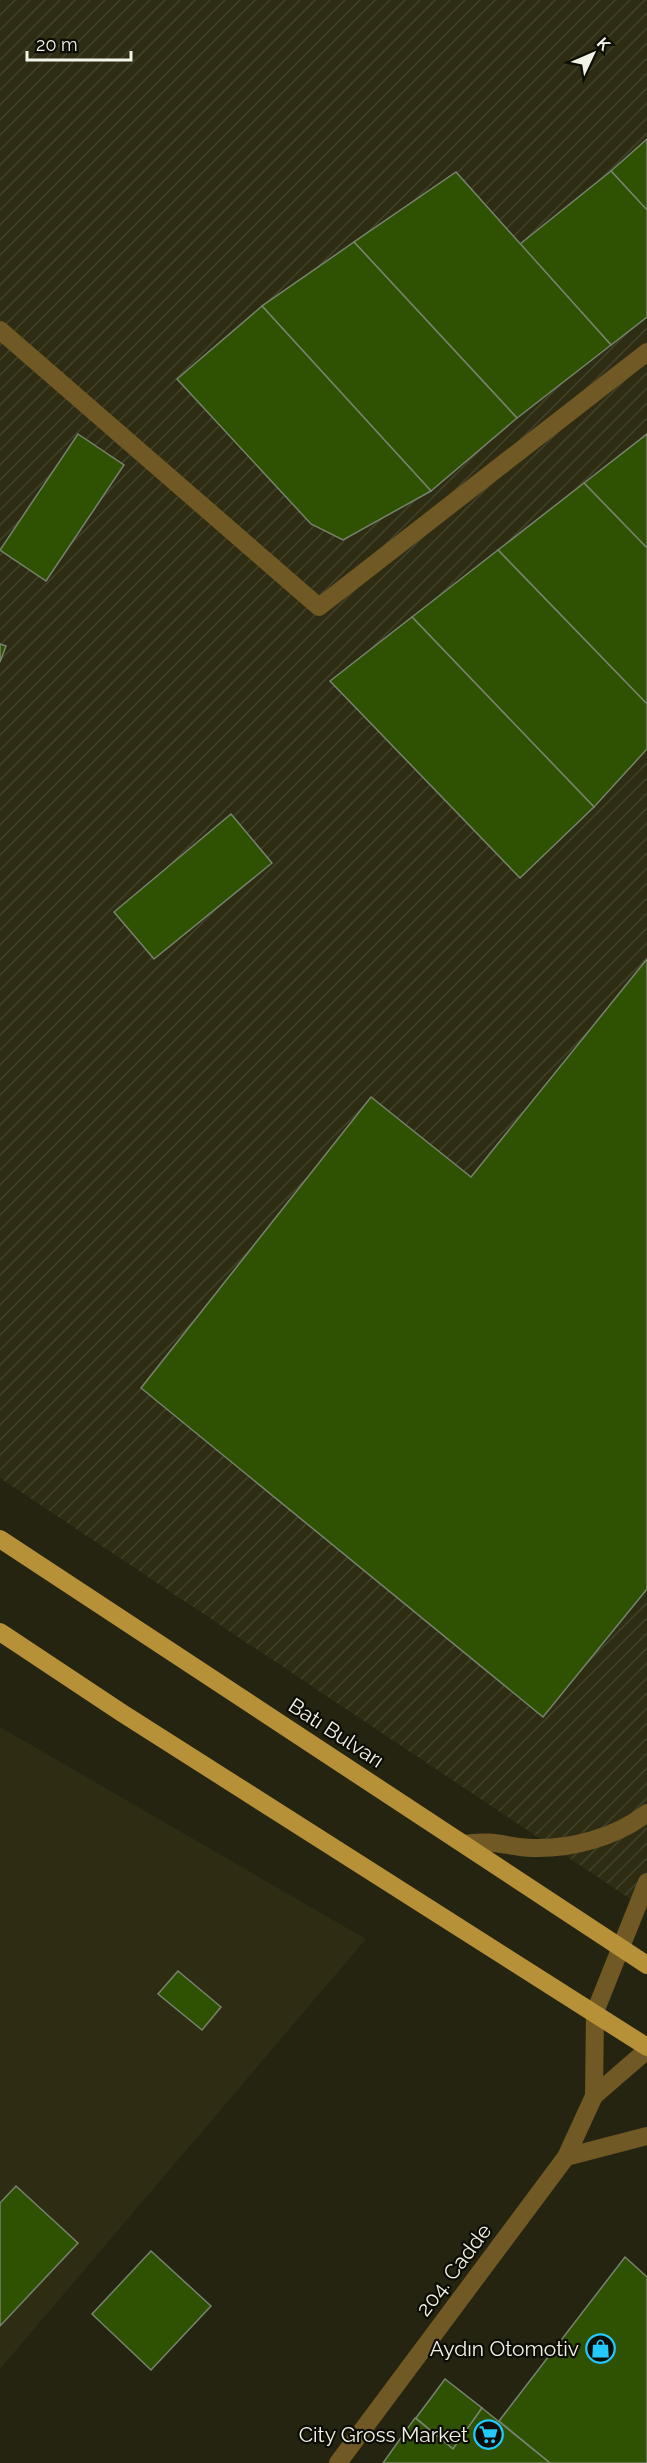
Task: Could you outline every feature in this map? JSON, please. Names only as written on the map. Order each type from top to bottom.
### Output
[{"type":"main road","name":"Batı Bulvarı","points":[[0,1539],[647,1965]]},
{"type":"main road","points":[[0,1632],[132,1719],[595,2012],[647,2048]]},
{"type":"street","points":[[0,330],[319,607],[647,352]]},
{"type":"street","points":[[464,1844],[492,1841],[531,1848],[555,1847],[603,1836],[647,1813]]},
{"type":"street","name":"204. Cadde","points":[[594,2096],[595,2012],[647,1882]]},
{"type":"street","name":"204. Cadde","points":[[339,2463],[566,2157],[594,2096],[647,2048]]},
{"type":"street","points":[[566,2157],[647,2136]]},
{"type":"shaded area","points":[[0,0],[647,0],[647,1910],[0,1478]]},
{"type":"shaded area","points":[[0,1727],[366,1939],[0,2369]]},
{"type":"building","points":[[647,139],[647,210],[611,171]]},
{"type":"building","points":[[611,171],[647,210],[647,317],[611,345],[520,244]]},
{"type":"building","points":[[456,172],[611,345],[517,418],[354,242]]},
{"type":"building","points":[[354,242],[517,418],[431,491],[262,306]]},
{"type":"building","points":[[262,306],[431,491],[343,540],[311,524],[177,379]]},
{"type":"building","points":[[78,434],[124,465],[46,581],[0,550]]},
{"type":"building","points":[[647,434],[647,548],[584,483]]},
{"type":"building","points":[[584,483],[647,548],[647,704],[498,550]]},
{"type":"building","points":[[498,550],[647,704],[647,749],[594,807],[412,617]]},
{"type":"building","points":[[412,617],[594,807],[520,878],[330,681]]},
{"type":"building","points":[[0,644],[6,646],[0,662]]},
{"type":"building","points":[[231,814],[272,863],[154,959],[114,912]]},
{"type":"building","points":[[647,959],[647,1589],[543,1717],[141,1388],[371,1097],[471,1177]]},
{"type":"building","points":[[178,1971],[221,2007],[202,2030],[158,1994]]},
{"type":"building","points":[[16,2186],[78,2243],[0,2326],[0,2203]]},
{"type":"building","points":[[151,2251],[211,2306],[151,2370],[92,2314]]},
{"type":"building","name":"Aydın Otomotiv","points":[[625,2257],[647,2277],[647,2463],[550,2463],[499,2421]]},
{"type":"building","points":[[445,2379],[482,2408],[453,2449],[416,2418]]},
{"type":"building","name":"City Gross Market","points":[[482,2408],[550,2463],[383,2463],[415,2418],[453,2449]]},
{"type":"place","name":"Aydın Otomotiv","points":[[600,2349]]},
{"type":"place","name":"City Gross Market","points":[[489,2435]]}]
